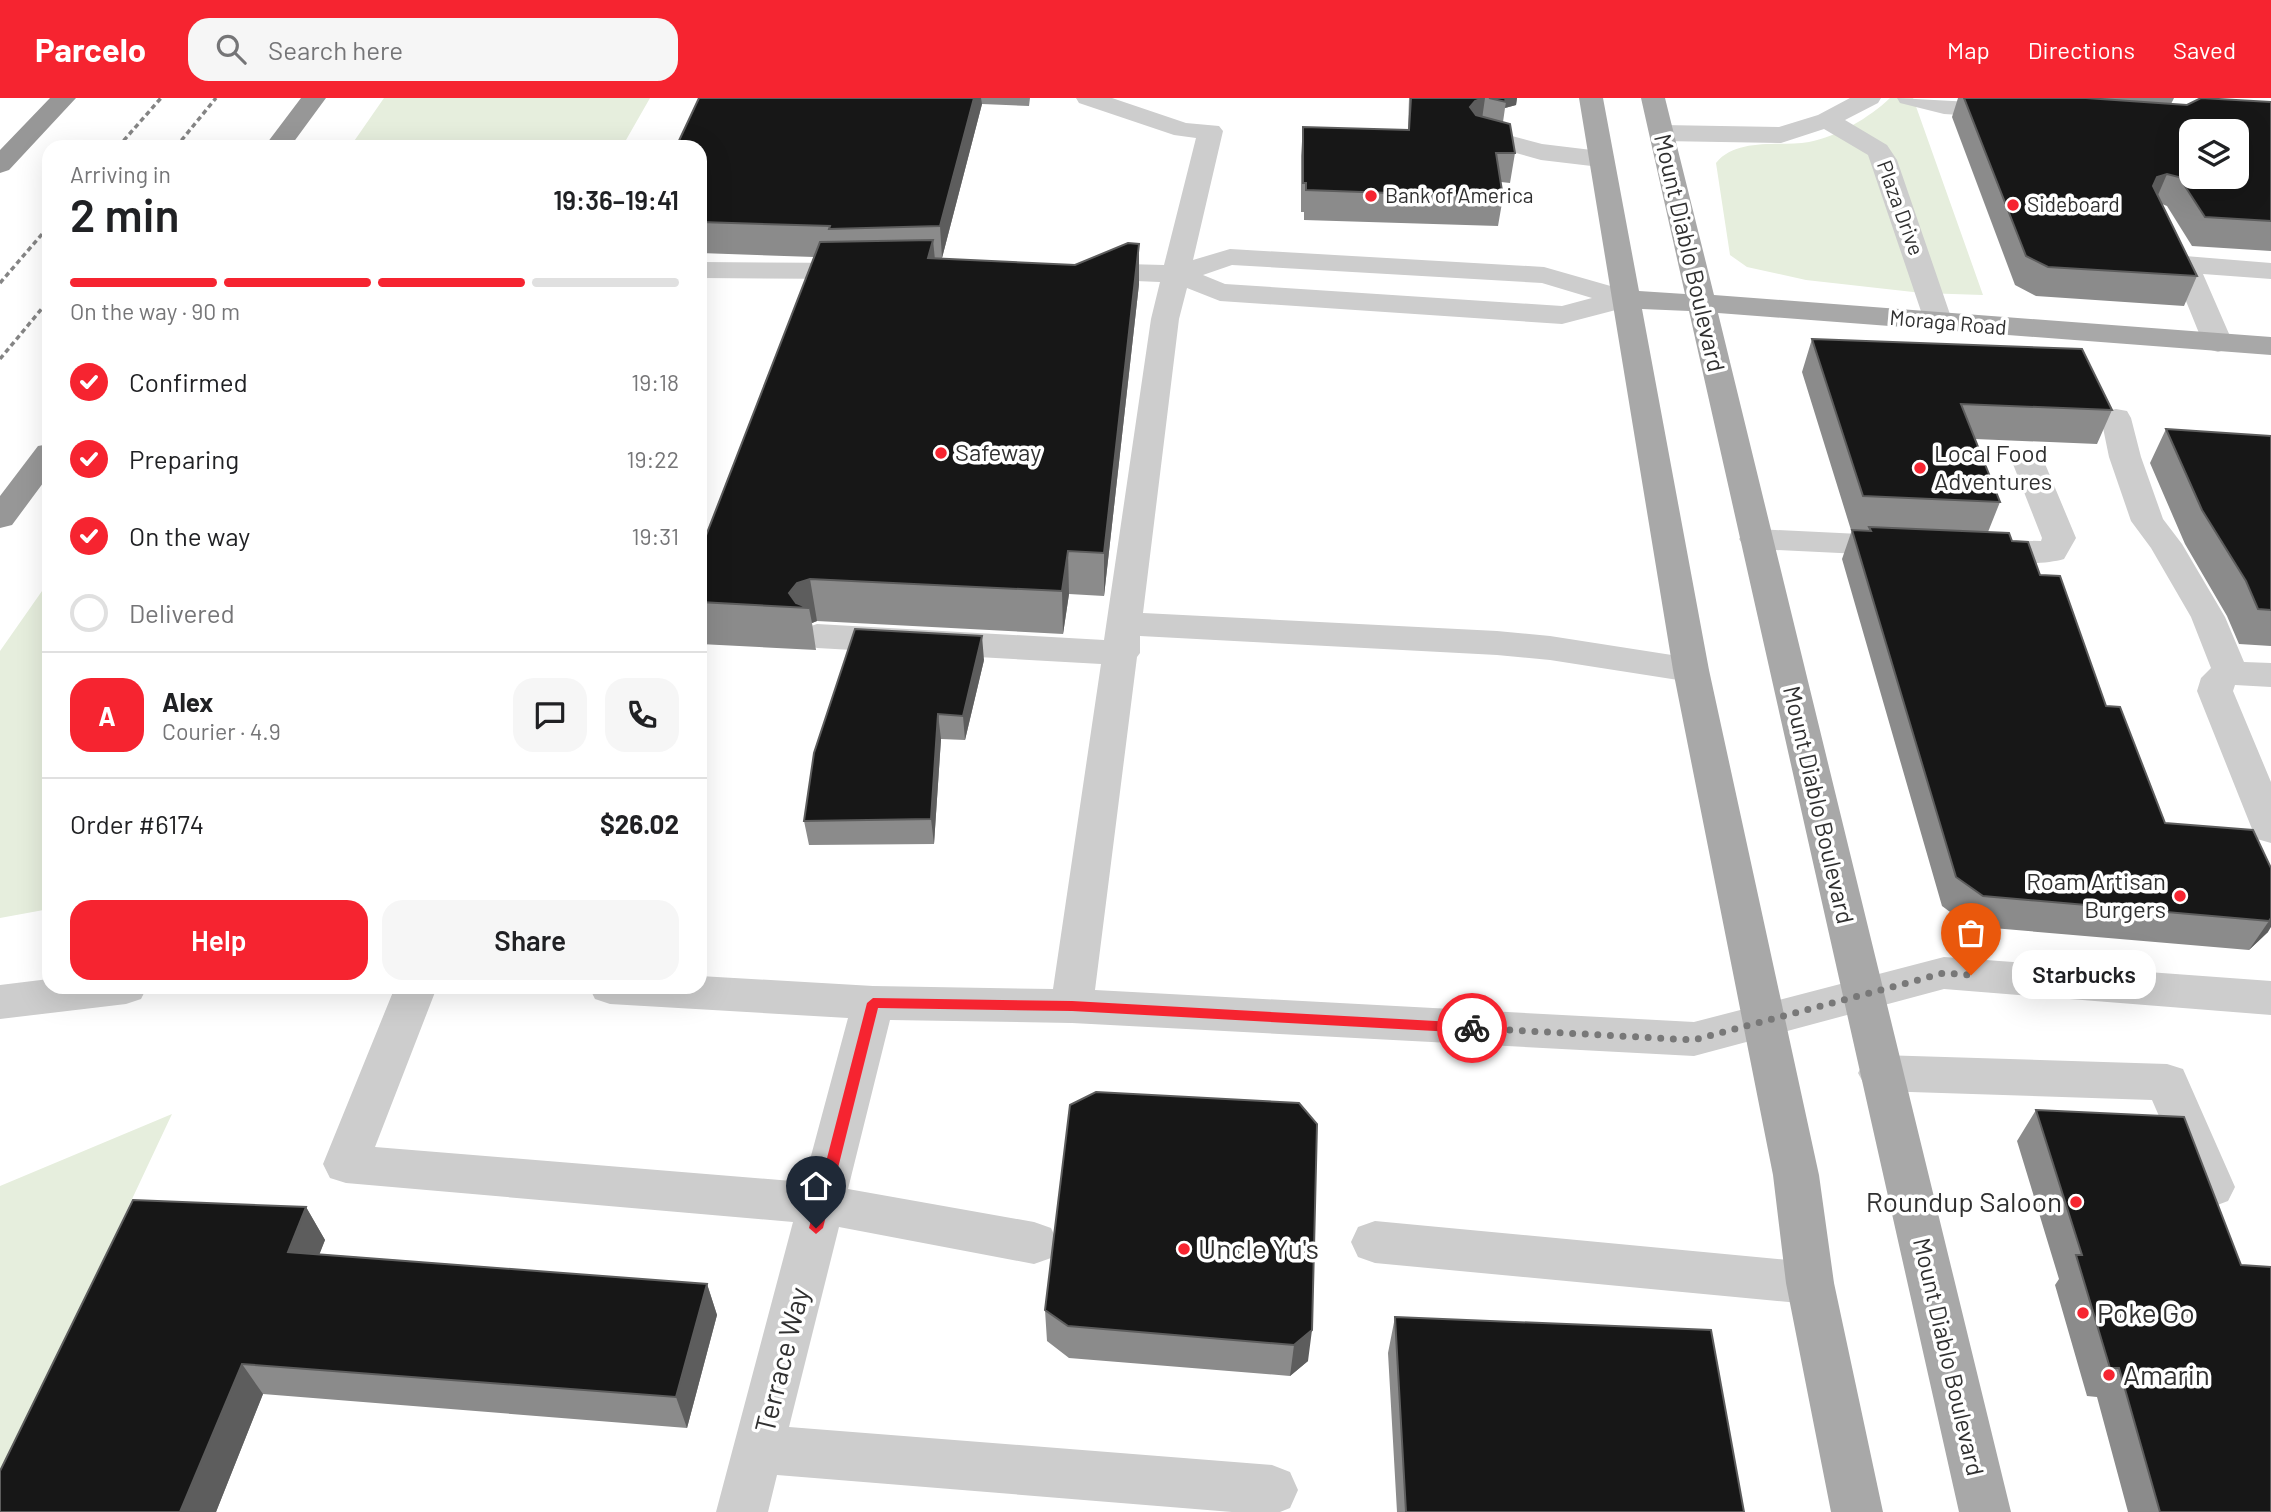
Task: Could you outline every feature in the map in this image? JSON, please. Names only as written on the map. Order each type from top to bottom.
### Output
[{"type":"highway","points":[[0,165],[64,98]]},
{"type":"highway","points":[[282,140],[314,98]]},
{"type":"highway","points":[[0,519],[42,462]]},
{"type":"main road","points":[[1591,98],[1690,670],[1766,1021],[1796,1175],[1810,1283],[1857,1512]]},
{"type":"main road","name":"Mount Diablo Boulevard","points":[[1653,98],[1985,1512]]},
{"type":"main road","name":"Moraga Road","points":[[1625,299],[1700,302],[1939,323],[2271,346]]},
{"type":"street","points":[[1072,1006],[1124,638],[1165,319],[1210,131],[1183,130],[1088,98]]},
{"type":"street","points":[[1661,133],[1781,135],[1827,120],[1869,98]]},
{"type":"street","points":[[1909,98],[1944,107],[2026,112]]},
{"type":"street","name":"Plaza Drive","points":[[1827,120],[1878,150],[1884,160],[1939,323]]},
{"type":"street","points":[[1482,136],[1541,152],[1600,159]]},
{"type":"street","points":[[2218,343],[2179,254],[2271,271]]},
{"type":"street","points":[[1065,271],[1177,274],[1230,257],[1544,275],[1625,299]]},
{"type":"street","points":[[707,270],[891,270]]},
{"type":"street","points":[[1177,274],[1220,292],[1562,315],[1625,299]]},
{"type":"street","points":[[2116,418],[2124,457],[2147,521],[2165,544],[2208,617],[2231,673]]},
{"type":"street","points":[[1756,539],[2052,552],[2059,538],[2027,459]]},
{"type":"street","points":[[817,636],[1497,643],[1550,648],[1690,670]]},
{"type":"street","points":[[2271,675],[2231,673],[2219,678],[2215,691],[2271,830]]},
{"type":"street","points":[[707,993],[873,1003],[1072,1006],[1694,1040],[1944,973],[2271,998]]},
{"type":"street","points":[[0,1002],[68,994]]},
{"type":"street","points":[[413,994],[346,1164],[822,1204],[1034,1243]]},
{"type":"street","name":"Terrace Way","points":[[742,1512],[873,1003]]},
{"type":"street","points":[[1880,1073],[2167,1082],[2212,1187]]},
{"type":"street","points":[[1375,1242],[1810,1283]]},
{"type":"street","points":[[759,1449],[1272,1490]]},
{"type":"green space","points":[[384,98],[650,98],[626,140],[355,140]]},
{"type":"green space","points":[[1890,98],[1913,98],[1983,295],[1922,293],[1806,280],[1747,267],[1730,255],[1716,163],[1735,149],[1809,142],[1842,131]]},
{"type":"green space","points":[[42,591],[42,910],[0,918],[0,651]]},
{"type":"green space","points":[[172,1114],[0,1480],[0,1186]]},
{"type":"building","points":[[699,98],[974,98],[940,226],[829,229],[830,226],[707,222],[707,140],[679,140]]},
{"type":"building","points":[[1411,98],[1483,98],[1470,107],[1476,115],[1510,124],[1515,153],[1496,153],[1503,197],[1306,190],[1306,183],[1303,183],[1303,127],[1409,130]]},
{"type":"building","points":[[1489,98],[1505,98],[1506,102]]},
{"type":"building","points":[[1964,98],[2086,98],[2187,105],[2201,98],[2271,102],[2271,221],[2205,217],[2187,189],[2249,189],[2249,119],[2179,119],[2179,177],[2167,174],[2157,177],[2153,186],[2197,276],[2048,267],[2026,256]]},
{"type":"building","name":"Safeway","points":[[933,240],[928,258],[1075,265],[1128,243],[1139,244],[1104,553],[1068,551],[1062,591],[810,579],[797,583],[789,593],[796,603],[809,608],[707,602],[707,533],[820,242]]},
{"type":"building","points":[[1812,339],[2082,349],[2112,410],[1961,404],[2000,502],[1863,496]]},
{"type":"building","points":[[2166,429],[2271,436],[2271,610],[2258,609],[2246,581],[2202,510]]},
{"type":"building","points":[[1869,527],[2009,533],[2012,541],[2028,542],[2040,575],[2060,576],[2106,706],[2120,707],[2165,823],[2253,830],[2271,868],[2269,921],[1983,896],[1956,877],[1852,530],[1871,531]]},
{"type":"building","points":[[855,629],[982,636],[963,716],[938,714],[931,819],[804,821],[814,753]]},
{"type":"building","name":"Uncle Yu's","points":[[1096,1092],[1299,1103],[1317,1124],[1312,1330],[1294,1345],[1068,1326],[1045,1310],[1070,1105]]},
{"type":"building","points":[[2036,1110],[2184,1117],[2241,1265],[2271,1267],[2271,1512],[2160,1512],[2119,1368],[2110,1368],[2076,1255],[2082,1255]]},
{"type":"building","points":[[133,1200],[306,1207],[288,1252],[707,1284],[676,1397],[242,1364],[180,1512],[0,1512],[0,1471]]},
{"type":"building","points":[[1395,1317],[1711,1330],[1744,1512],[1406,1512]]},
{"type":"railway","points":[[124,140],[161,98]]},
{"type":"railway","points":[[182,140],[216,98]]},
{"type":"railway","points":[[0,283],[42,234]]},
{"type":"railway","points":[[0,359],[42,308]]},
{"type":"way so far","points":[[1472,1028],[1694,1040],[1944,973],[1971,975]]},
{"type":"place","name":"Bank of America","points":[[1371,196]]},
{"type":"place","name":"Sideboard","points":[[2013,205]]},
{"type":"place","name":"Safeway","points":[[941,453]]},
{"type":"place","name":"Local Food Adventures","points":[[1920,468]]},
{"type":"place","name":"Roam Artisan Burgers","points":[[2180,896]]},
{"type":"place","name":"Starbucks","points":[[1971,975]]},
{"type":"place","name":"Roundup Saloon","points":[[2076,1202]]},
{"type":"place","name":"Uncle Yu's","points":[[1184,1249]]},
{"type":"place","name":"Poke Go","points":[[2083,1313]]},
{"type":"place","name":"Amarin","points":[[2109,1375]]},
{"type":"route","points":[[816,1228],[873,1003],[1072,1006],[1472,1028]]}]
